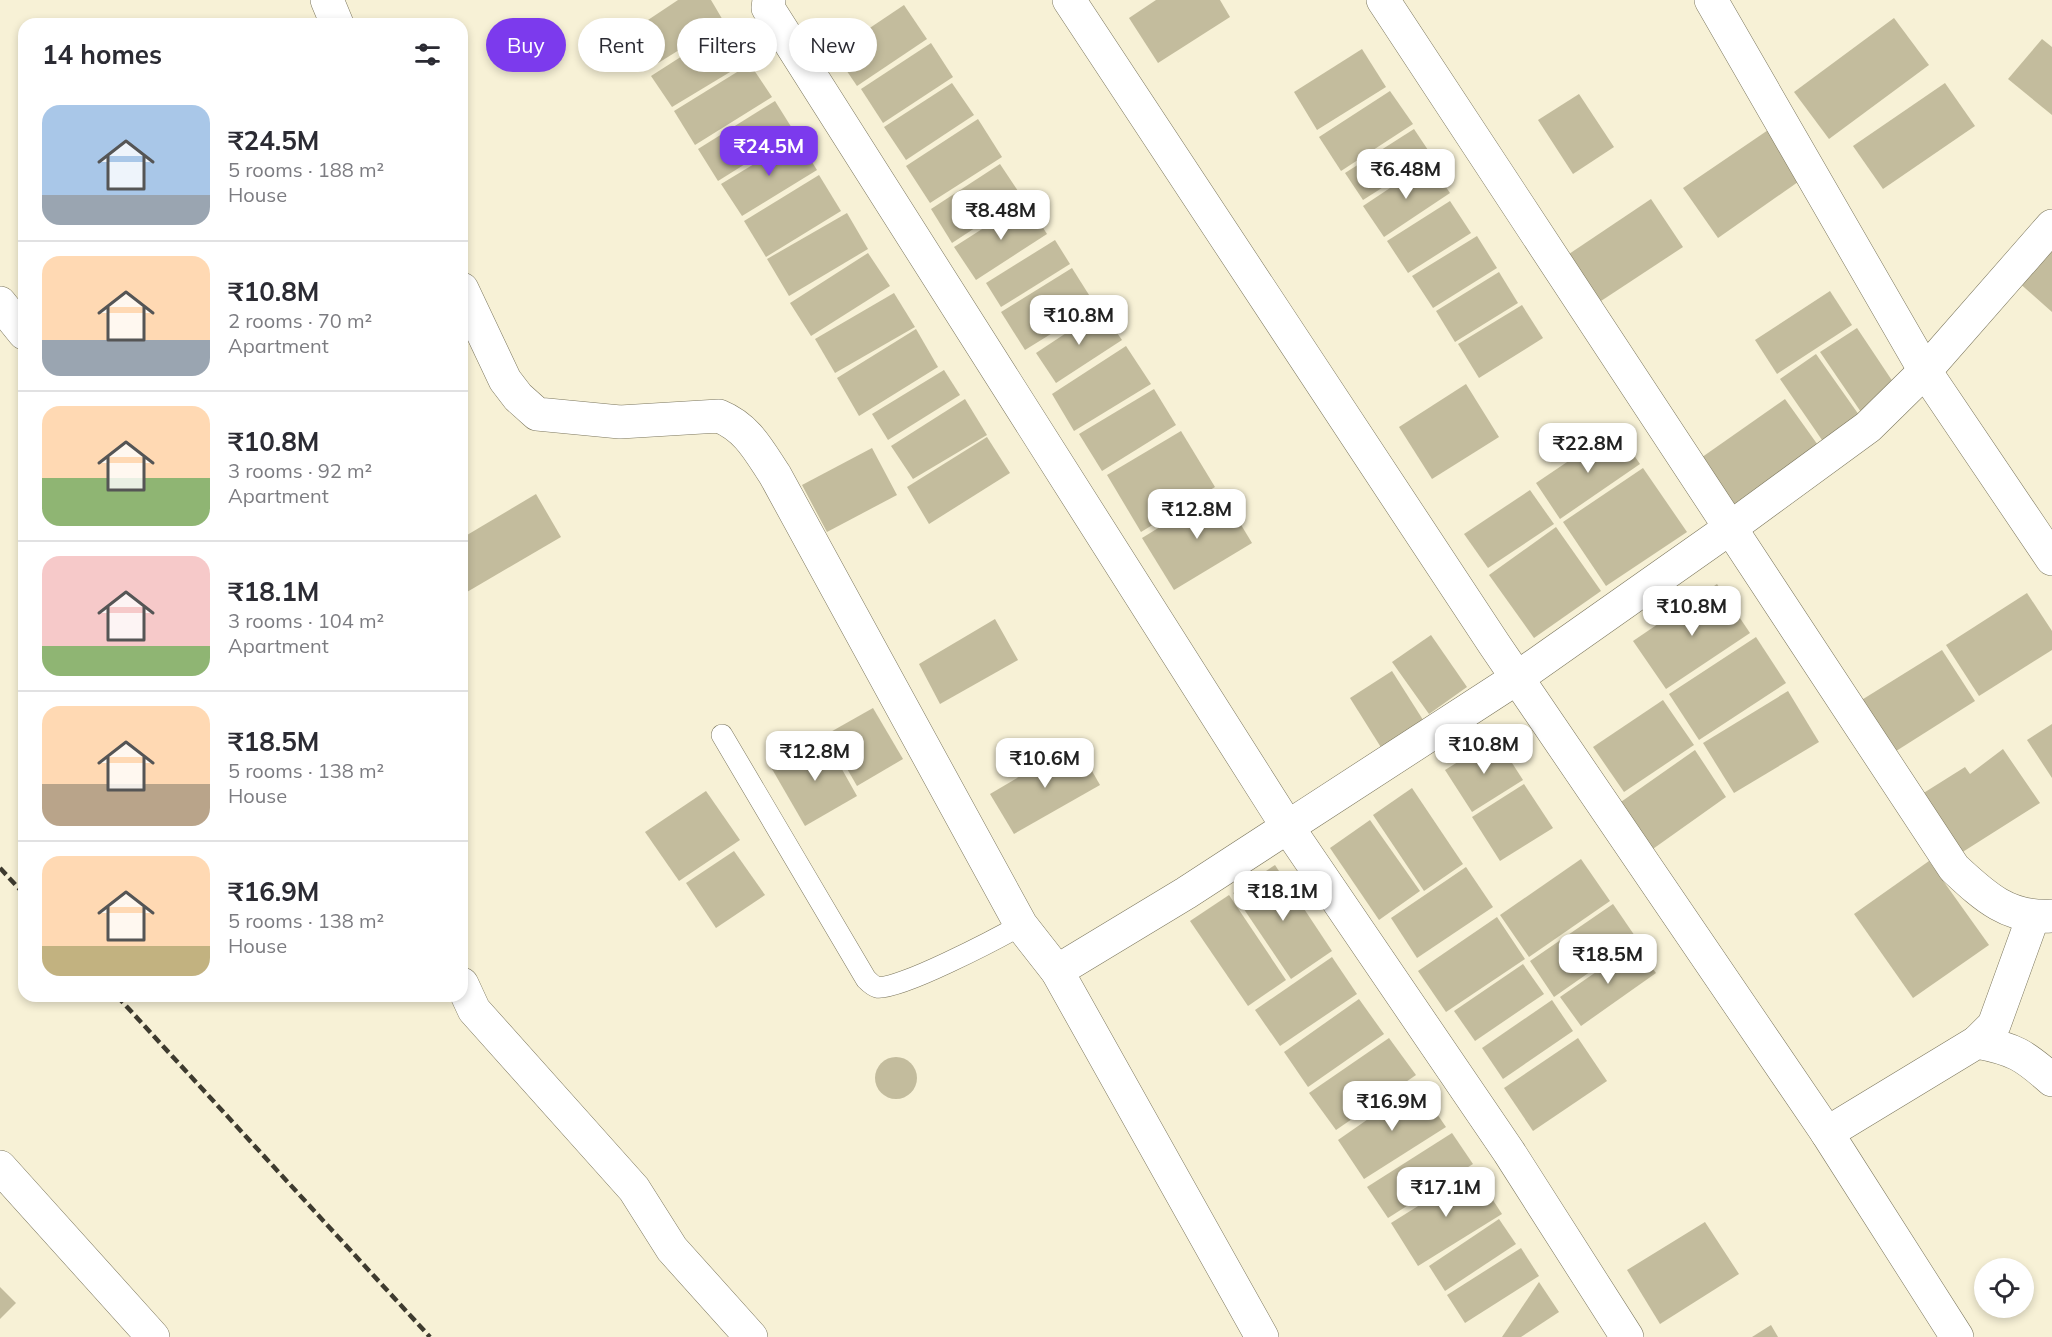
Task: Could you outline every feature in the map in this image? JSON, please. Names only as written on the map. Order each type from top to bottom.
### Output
[{"type":"street","points":[[327,0],[334,18]]},
{"type":"street","points":[[769,0],[768,8],[1287,826],[1509,1152],[1627,1337]]},
{"type":"street","points":[[1069,0],[1280,322],[1518,678],[1827,1133],[1957,1337]]},
{"type":"street","points":[[1383,0],[1954,868],[1977,890],[2006,909],[2042,917],[1994,1025],[1977,1042],[1827,1133]]},
{"type":"street","points":[[1712,0],[1925,371],[2052,559]]},
{"type":"street","points":[[1057,971],[1186,893],[1518,678],[1868,427],[1925,371],[2052,226]]},
{"type":"street","points":[[468,302],[505,380],[518,397],[537,414],[620,422],[720,416],[733,422],[752,438],[1021,925],[1057,971],[1262,1337]]},
{"type":"street","points":[[0,303],[18,326]]},
{"type":"street","points":[[468,997],[474,1010],[634,1189],[672,1249],[751,1337]]},
{"type":"street","points":[[1977,1042],[2005,1047],[2024,1055],[2052,1080]]},
{"type":"street","points":[[0,1167],[153,1337]]},
{"type":"lane","points":[[722,735],[866,979],[872,985],[885,988],[957,959],[1021,925]]},
{"type":"building","points":[[678,0],[711,0],[722,18],[677,18],[677,51],[665,59],[665,18],[651,18]]},
{"type":"building","points":[[1156,0],[1220,0],[1230,17],[1158,63],[1129,18]]},
{"type":"building","points":[[904,5],[927,39],[857,86],[848,72],[877,72],[877,23]]},
{"type":"building","points":[[1894,18],[1929,65],[1829,139],[1794,92]]},
{"type":"building","points":[[2042,39],[2052,47],[2052,115],[2008,79]]},
{"type":"building","points":[[931,43],[953,77],[883,123],[861,89]]},
{"type":"building","points":[[1362,49],[1386,87],[1317,130],[1294,92]]},
{"type":"building","points":[[677,59],[677,72],[730,72],[672,107],[651,76],[657,72],[665,72],[665,67]]},
{"type":"building","points":[[737,72],[755,72],[772,97],[695,145],[674,111]]},
{"type":"building","points":[[952,83],[974,115],[906,160],[884,127]]},
{"type":"building","points":[[1945,83],[1975,126],[1883,189],[1853,146]]},
{"type":"building","points":[[1390,91],[1413,124],[1341,171],[1319,137]]},
{"type":"building","points":[[1579,94],[1614,147],[1573,174],[1538,120]]},
{"type":"building","points":[[775,101],[795,133],[718,181],[698,149]]},
{"type":"building","points":[[978,119],[1002,157],[930,203],[906,166]]},
{"type":"building","points":[[1774,126],[1808,175],[1718,238],[1683,188]]},
{"type":"building","points":[[1414,129],[1432,156],[1363,200],[1345,173]]},
{"type":"building","points":[[797,138],[817,170],[742,216],[721,184]]},
{"type":"building","points":[[1429,162],[1450,193],[1384,237],[1363,206]]},
{"type":"building","points":[[1000,164],[1022,197],[952,243],[931,209]]},
{"type":"building","points":[[819,175],[841,211],[766,257],[744,221]]},
{"type":"building","points":[[1651,199],[1683,247],[1601,301],[1569,254]]},
{"type":"building","points":[[1026,201],[1047,234],[976,280],[954,247]]},
{"type":"building","points":[[1450,201],[1471,233],[1408,273],[1387,241]]},
{"type":"building","points":[[847,213],[868,249],[789,296],[767,259]]},
{"type":"building","points":[[1477,236],[1497,268],[1433,308],[1412,276]]},
{"type":"building","points":[[1055,240],[1070,264],[1001,307],[986,283]]},
{"type":"building","points":[[2052,241],[2052,312],[2017,281]]},
{"type":"building","points":[[868,253],[890,286],[811,336],[790,303]]},
{"type":"building","points":[[1072,268],[1096,306],[1025,350],[1001,312]]},
{"type":"building","points":[[1499,272],[1518,303],[1455,342],[1436,311]]},
{"type":"building","points":[[1830,291],[1852,325],[1777,374],[1755,340]]},
{"type":"building","points":[[894,293],[915,327],[835,373],[815,339]]},
{"type":"building","points":[[1522,305],[1543,338],[1479,378],[1458,344]]},
{"type":"building","points":[[1101,310],[1122,340],[1056,383],[1036,353]]},
{"type":"building","points":[[1857,328],[1897,388],[1861,412],[1820,352]]},
{"type":"building","points":[[916,329],[938,367],[859,416],[837,378]]},
{"type":"building","points":[[1126,346],[1151,384],[1074,431],[1052,394]]},
{"type":"building","points":[[1816,354],[1859,415],[1822,440],[1780,379]]},
{"type":"building","points":[[944,370],[960,395],[888,440],[872,414]]},
{"type":"building","points":[[1466,384],[1499,437],[1432,479],[1399,427]]},
{"type":"building","points":[[1154,389],[1176,425],[1102,471],[1079,434]]},
{"type":"building","points":[[965,399],[987,435],[913,479],[891,446]]},
{"type":"building","points":[[1785,399],[1820,448],[1733,509],[1698,460]]},
{"type":"building","points":[[1616,429],[1640,464],[1560,519],[1536,483]]},
{"type":"building","points":[[1181,431],[1215,487],[1141,532],[1107,475]]},
{"type":"building","points":[[987,437],[1010,473],[929,524],[907,487]]},
{"type":"building","points":[[872,448],[897,495],[827,532],[802,485]]},
{"type":"building","points":[[1643,468],[1687,532],[1606,586],[1563,522]]},
{"type":"building","points":[[1220,490],[1252,543],[1174,590],[1142,538]]},
{"type":"building","points":[[1530,490],[1554,524],[1488,568],[1464,534]]},
{"type":"building","points":[[536,494],[561,537],[468,591],[468,534]]},
{"type":"building","points":[[1556,527],[1601,591],[1534,638],[1489,575]]},
{"type":"building","points":[[1717,584],[1750,633],[1666,689],[1633,641]]},
{"type":"building","points":[[2027,593],[2052,631],[2052,650],[1979,696],[1946,645]]},
{"type":"building","points":[[995,619],[1018,660],[940,704],[919,664]]},
{"type":"building","points":[[1431,635],[1467,687],[1429,714],[1392,662]]},
{"type":"building","points":[[1756,637],[1786,683],[1699,740],[1669,694]]},
{"type":"building","points":[[1942,650],[1975,701],[1893,753],[1860,701]]},
{"type":"building","points":[[1392,671],[1425,723],[1382,749],[1350,698]]},
{"type":"building","points":[[1788,691],[1819,742],[1734,793],[1703,743]]},
{"type":"building","points":[[1663,700],[1694,745],[1624,792],[1593,747]]},
{"type":"building","points":[[873,708],[903,759],[857,786],[827,734]]},
{"type":"building","points":[[2052,724],[2052,778],[2027,740]]},
{"type":"building","points":[[1496,738],[1523,780],[1472,812],[1445,770]]},
{"type":"building","points":[[825,739],[857,796],[805,826],[772,769]]},
{"type":"building","points":[[1076,743],[1100,785],[1014,834],[990,794]]},
{"type":"building","points":[[2003,749],[2040,803],[1961,853],[1922,794],[1965,767],[1970,774]]},
{"type":"building","points":[[1695,750],[1726,797],[1650,851],[1618,804]]},
{"type":"building","points":[[1524,784],[1553,828],[1500,861],[1472,817]]},
{"type":"building","points":[[1412,788],[1463,864],[1424,891],[1373,815]]},
{"type":"building","points":[[706,791],[740,840],[679,881],[645,832]]},
{"type":"building","points":[[1370,820],[1420,891],[1379,920],[1330,848]]},
{"type":"building","points":[[734,851],[765,895],[716,928],[686,883]]},
{"type":"building","points":[[1581,859],[1610,901],[1529,957],[1500,915]]},
{"type":"building","points":[[1929,861],[1989,945],[1913,998],[1854,914]]},
{"type":"building","points":[[1275,865],[1332,951],[1291,979],[1233,893]]},
{"type":"building","points":[[1466,867],[1493,907],[1417,958],[1391,918]]},
{"type":"building","points":[[1229,895],[1286,980],[1248,1006],[1190,921]]},
{"type":"building","points":[[1613,904],[1637,939],[1554,997],[1530,961]]},
{"type":"building","points":[[1497,917],[1525,959],[1446,1012],[1418,971]]},
{"type":"building","points":[[1635,945],[1656,973],[1581,1026],[1560,997]]},
{"type":"building","points":[[1332,957],[1357,994],[1280,1046],[1255,1010]]},
{"type":"building","points":[[1523,964],[1544,994],[1475,1041],[1454,1011]]},
{"type":"building","points":[[1359,999],[1384,1034],[1308,1087],[1284,1052]]},
{"type":"building","points":[[1552,1000],[1573,1031],[1503,1079],[1482,1048]]},
{"type":"building","points":[[1389,1038],[1416,1075],[1336,1130],[1309,1093]]},
{"type":"building","points":[[1578,1038],[1607,1081],[1533,1131],[1504,1088]]},
{"type":"building","points":[[896,1057],[911,1063],[917,1078],[911,1093],[896,1099],[881,1093],[875,1078],[881,1063]]},
{"type":"building","points":[[1417,1085],[1446,1127],[1364,1179],[1338,1140]]},
{"type":"building","points":[[1452,1133],[1473,1164],[1388,1218],[1367,1187]]},
{"type":"building","points":[[1474,1171],[1502,1214],[1418,1266],[1391,1223]]},
{"type":"building","points":[[1499,1219],[1516,1244],[1445,1291],[1429,1266]]},
{"type":"building","points":[[1705,1222],[1739,1274],[1660,1324],[1627,1270]]},
{"type":"building","points":[[1521,1248],[1539,1276],[1465,1323],[1447,1295]]},
{"type":"building","points":[[1539,1282],[1559,1312],[1521,1337],[1502,1337]]},
{"type":"building","points":[[0,1287],[16,1303],[0,1319]]},
{"type":"building","points":[[1771,1325],[1778,1337],[1752,1337]]},
{"type":"railway","points":[[0,868],[18,888]]},
{"type":"railway","points":[[123,1002],[430,1337]]}]
